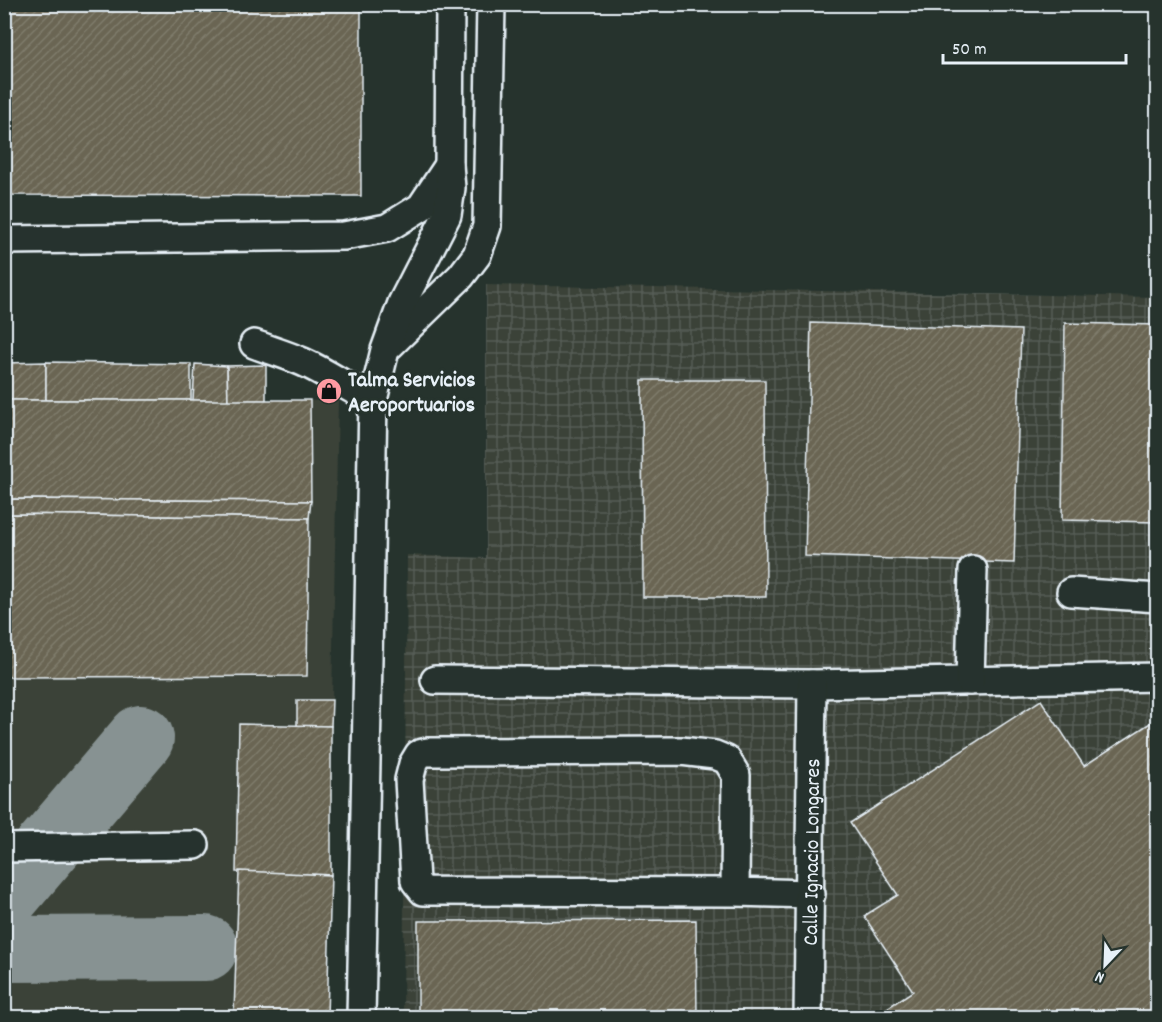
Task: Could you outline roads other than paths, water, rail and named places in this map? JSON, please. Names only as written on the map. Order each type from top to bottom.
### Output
[{"type":"street","points":[[361,1017],[374,400],[385,350],[402,303],[447,215],[451,188],[449,165],[450,4]]},
{"type":"street","points":[[385,350],[461,276],[477,255],[487,226],[491,4]]},
{"type":"street","points":[[4,240],[344,236],[387,228],[421,207],[449,165]]},
{"type":"street","points":[[254,344],[303,361],[353,391],[374,400]]},
{"type":"street","points":[[970,681],[973,570]]},
{"type":"street","points":[[1071,592],[1158,598]]},
{"type":"street","points":[[435,680],[812,684],[1158,677]]},
{"type":"street","name":"Calle Ignacio Longares","points":[[808,1017],[812,684]]},
{"type":"street","points":[[735,892],[736,775],[727,760],[716,755],[681,750],[427,752],[419,754],[413,764],[409,780],[415,881],[423,891],[811,894]]},
{"type":"street","points":[[4,848],[195,845]]},
{"type":"place","name":"Talma Servicios Aeroportuarios","points":[[329,391]]}]
